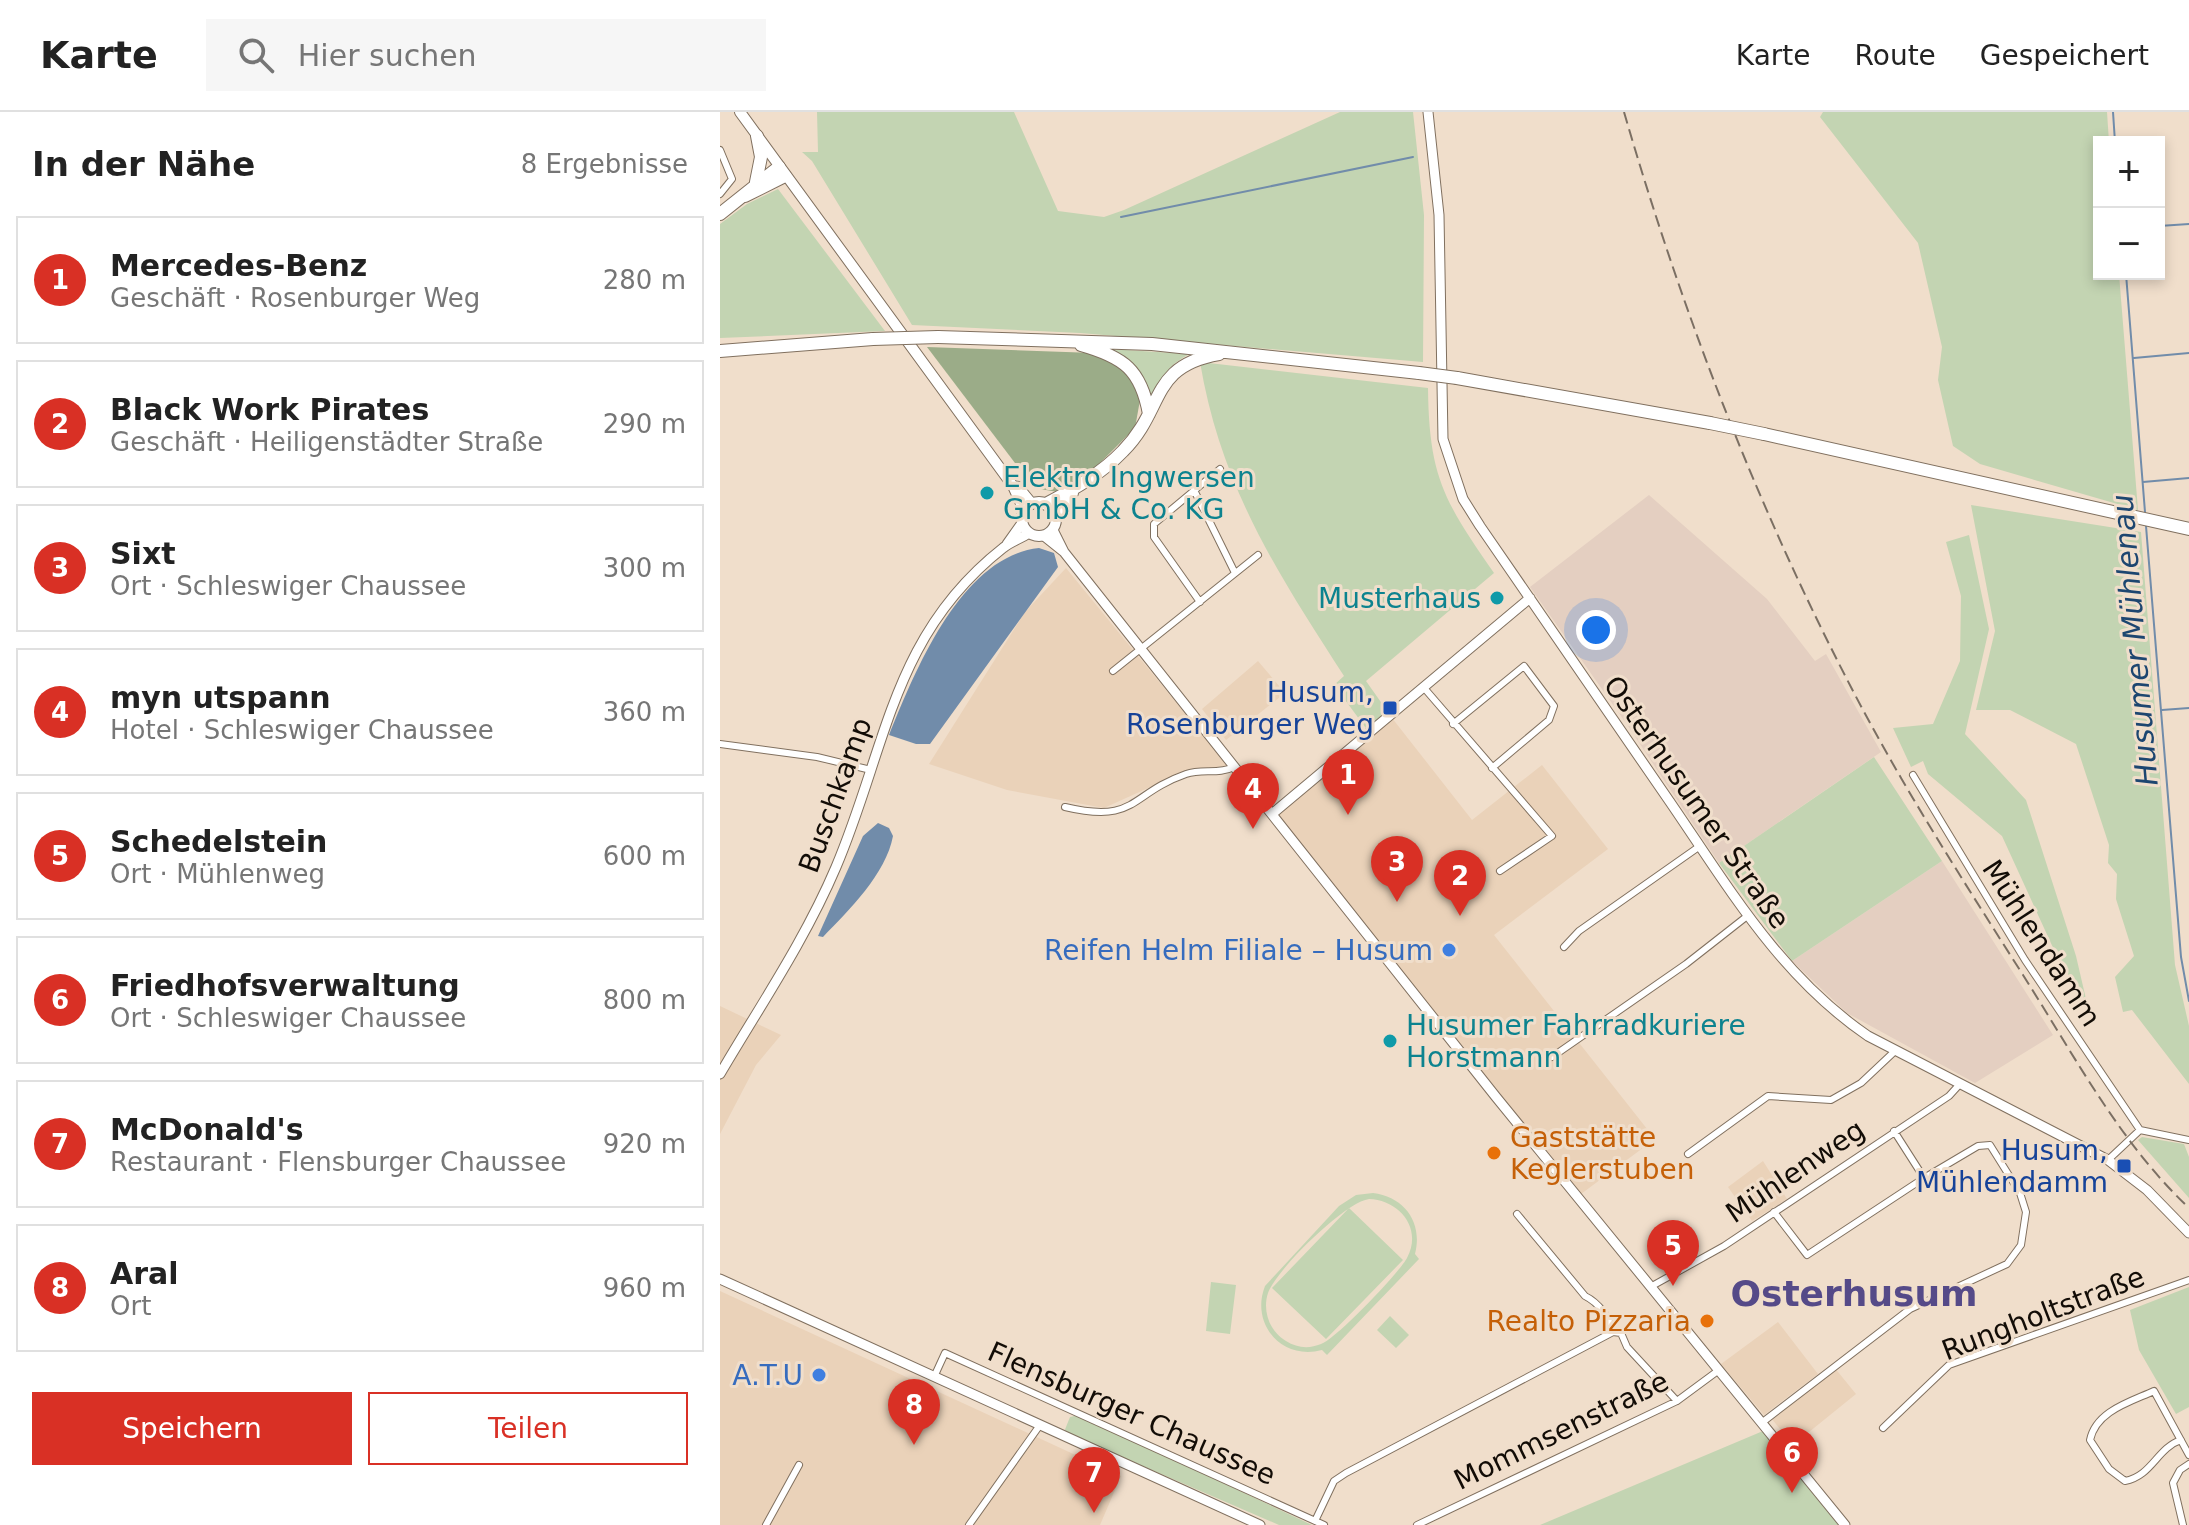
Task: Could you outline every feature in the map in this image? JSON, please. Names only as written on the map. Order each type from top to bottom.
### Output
[{"type":"highway","points":[[756,182],[761,157],[757,136]]},
{"type":"highway","points":[[742,197],[756,182],[782,171]]},
{"type":"highway","points":[[720,214],[782,171]]},
{"type":"highway","points":[[720,351],[938,337],[1055,339],[1238,351],[1457,378],[1710,423],[2189,529]]},
{"type":"highway","points":[[1055,339],[1097,350],[1127,365],[1138,377],[1149,415]]},
{"type":"highway","points":[[720,344],[763,346]]},
{"type":"highway","points":[[1055,515],[1072,493],[1123,451],[1149,415],[1167,379],[1179,366],[1199,358],[1238,351]]},
{"type":"highway","points":[[1046,504],[1072,493]]},
{"type":"main road","points":[[740,112],[1013,486],[1018,487],[1028,507],[1026,528],[1048,533],[1055,515],[1046,504],[1028,507]]},
{"type":"street","name":"Osterhusumer Straße","points":[[1428,112],[1436,164],[1443,439],[1463,499],[1746,917],[1787,967],[1841,1018],[1895,1051],[2108,1160],[2147,1190],[2189,1233]]},
{"type":"street","points":[[720,150],[732,179],[720,194]]},
{"type":"street","points":[[1200,602],[1154,537],[1154,524],[1220,469]]},
{"type":"street","points":[[1194,490],[1235,573]]},
{"type":"street","name":"Buschkamp","points":[[720,1074],[813,915],[836,868],[906,666],[927,631],[964,583],[1026,528]]},
{"type":"street","points":[[1048,533],[1845,1525]]},
{"type":"street","points":[[1113,671],[1258,555]]},
{"type":"street","points":[[1272,814],[1530,598]]},
{"type":"street","points":[[1453,724],[1524,666],[1554,706],[1549,720],[1492,768]]},
{"type":"street","points":[[1425,689],[1552,836],[1500,871]]},
{"type":"street","points":[[720,744],[817,757],[871,770]]},
{"type":"street","points":[[1065,807],[1110,813],[1129,807],[1190,772],[1222,773],[1234,767]]},
{"type":"street","name":"Mühlendamm","points":[[1913,775],[2001,923],[2140,1130]]},
{"type":"street","points":[[1564,947],[1579,931],[1700,846]]},
{"type":"street","points":[[1552,1057],[1686,964],[1746,917]]},
{"type":"street","points":[[1688,1154],[1768,1096],[1831,1100],[1861,1083],[1895,1051]]},
{"type":"street","name":"Mühlenweg","points":[[1652,1286],[1724,1246],[1949,1096],[1959,1085]]},
{"type":"street","points":[[2108,1160],[2140,1130],[2189,1140]]},
{"type":"street","points":[[1894,1131],[1924,1178]]},
{"type":"street","points":[[1764,1421],[1910,1309],[1996,1272],[2015,1254],[2026,1232],[2026,1212],[2020,1193],[1990,1145],[1984,1143],[1924,1178],[1807,1255],[1774,1212]]},
{"type":"street","points":[[1517,1214],[1585,1296],[1594,1301],[1611,1321],[1613,1332]]},
{"type":"street","name":"Flensburger Chaussee","points":[[720,1279],[1260,1525]]},
{"type":"street","name":"Rungholtstraße","points":[[1883,1428],[1949,1365],[2189,1280]]},
{"type":"street","points":[[1315,1521],[1334,1481],[1346,1473],[1613,1332],[1621,1333],[1627,1347],[1677,1401]]},
{"type":"street","name":"Flensburger Chaussee","points":[[934,1377],[945,1353],[1324,1525]]},
{"type":"street","name":"Mommsenstraße","points":[[1417,1525],[1677,1401],[1720,1369]]},
{"type":"street","points":[[2181,1440],[2169,1444],[2137,1479],[2125,1481],[2109,1469],[2090,1440],[2092,1428],[2103,1416],[2154,1391],[2181,1440],[2189,1455]]},
{"type":"street","points":[[969,1525],[1040,1425]]},
{"type":"street","points":[[2183,1525],[2173,1483],[2180,1470],[2189,1464]]},
{"type":"street","points":[[766,1525],[799,1465]]},
{"type":"shaded area","points":[[1649,495],[1767,599],[1815,661],[1826,654],[1881,752],[1719,863],[1530,587]]},
{"type":"shaded area","points":[[1066,568],[1228,766],[1190,769],[1104,808],[1007,790],[929,764],[1025,612]]},
{"type":"shaded area","points":[[1258,661],[1285,693],[1226,740],[1202,709]]},
{"type":"shaded area","points":[[1392,718],[1472,820],[1542,765],[1608,849],[1494,935],[1655,1139],[1581,1194],[1275,814]]},
{"type":"shaded area","points":[[1942,861],[2053,1035],[1975,1083],[1847,1013],[1792,961]]},
{"type":"shaded area","points":[[720,1006],[781,1035],[756,1065],[720,1134]]},
{"type":"shaded area","points":[[1763,1161],[1787,1199],[1752,1221],[1728,1187]]},
{"type":"shaded area","points":[[720,1291],[1121,1476],[1100,1525],[720,1525]]},
{"type":"shaded area","points":[[1778,1322],[1818,1374],[1764,1415],[1721,1364]]},
{"type":"shaded area","points":[[1834,1367],[1856,1394],[1793,1445],[1771,1418]]},
{"type":"green space","points":[[817,112],[1014,112],[1058,211],[1104,217],[1340,112],[1413,112],[1424,215],[1423,362],[1080,333],[912,325],[812,161],[802,152],[818,152]]},
{"type":"green space","points":[[1823,112],[2107,112],[2109,136],[2093,136],[2093,280],[2119,280],[2138,510],[1980,464],[1953,446],[1938,380],[1942,347],[1918,243],[1820,117]]},
{"type":"green space","points":[[778,189],[885,331],[720,338],[720,224],[747,204]]},
{"type":"green space","points":[[927,347],[1094,353],[1124,369],[1133,380],[1140,400],[1135,428],[1094,469],[1058,492],[1034,488]]},
{"type":"green space","points":[[1109,349],[1190,354],[1165,374],[1150,403],[1146,385],[1137,370]]},
{"type":"green space","points":[[1200,362],[1428,388],[1432,444],[1443,487],[1451,506],[1494,573],[1366,681],[1390,715],[1368,731],[1334,685],[1344,676],[1296,601],[1237,489],[1209,407]]},
{"type":"green space","points":[[1971,505],[2141,532],[2175,965],[2189,1026],[2189,1084],[2132,1010],[2123,1012],[2115,977],[2134,956],[2116,899],[2117,874],[2108,863],[2109,845],[2076,744],[2010,710],[1976,710],[1995,631]]},
{"type":"green space","points":[[1969,535],[1989,629],[1965,734],[2026,800],[2076,956],[2089,1012],[2055,952],[2002,836],[1928,774],[1923,761],[1911,767],[1893,728],[1933,724],[1960,661],[1961,596],[1946,542]]},
{"type":"green space","points":[[1874,757],[1942,861],[1792,961],[1719,863]]},
{"type":"green space","points":[[2142,1137],[2184,1144],[2189,1157],[2189,1198],[2138,1140]]},
{"type":"green space","points":[[1356,1195],[1384,1195],[1409,1213],[1414,1222],[1415,1254],[1419,1259],[1327,1355],[1322,1350],[1307,1352],[1282,1345],[1266,1326],[1262,1314],[1265,1286],[1339,1206]],"holes":[[[1369,1199],[1398,1210],[1410,1226],[1411,1247],[1402,1266],[1353,1319],[1321,1344],[1299,1346],[1280,1337],[1267,1314],[1266,1300],[1274,1282],[1312,1238],[1344,1212]]]},
{"type":"green space","points":[[1349,1208],[1403,1260],[1326,1339],[1272,1288]]},
{"type":"green space","points":[[1211,1282],[1236,1285],[1230,1334],[1206,1331]]},
{"type":"green space","points":[[2189,1287],[2189,1407],[2176,1414],[2139,1350],[2130,1310]]},
{"type":"green space","points":[[1390,1316],[1409,1335],[1396,1348],[1377,1330]]},
{"type":"green space","points":[[1079,1415],[1312,1525],[1279,1525],[1064,1432],[1070,1417]]},
{"type":"green space","points":[[1763,1431],[1842,1525],[1540,1525]]},
{"type":"water","points":[[1039,548],[1054,553],[1058,567],[930,744],[916,744],[889,735],[927,650],[964,594],[986,572],[1011,556]]},
{"type":"water","points":[[878,823],[889,828],[893,836],[883,864],[855,903],[823,937],[818,936],[863,836]]},
{"type":"waterway","name":"Husumer Mühlenau","points":[[2113,112],[2115,136]]},
{"type":"waterway","points":[[1121,217],[1413,157]]},
{"type":"waterway","points":[[2165,226],[2189,224]]},
{"type":"waterway","name":"Husumer Mühlenau","points":[[2126,280],[2145,512]]},
{"type":"waterway","points":[[2134,358],[2189,353]]},
{"type":"waterway","points":[[2143,482],[2189,478]]},
{"type":"waterway","name":"Husumer Mühlenau","points":[[2146,526],[2181,957],[2189,1001]]},
{"type":"waterway","points":[[2162,710],[2189,708]]},
{"type":"railway","points":[[1624,112],[1671,261],[1724,408],[1785,551],[1853,691],[1935,835],[2099,1097],[2141,1155],[2189,1208]]},
{"type":"place","name":"Elektro Ingwersen GmbH & Co. KG","points":[[987,493]]},
{"type":"place","name":"Musterhaus","points":[[1497,598]]},
{"type":"place","name":"Husum, Rosenburger Weg","points":[[1390,708]]},
{"type":"place","name":"Mercedes-Benz","points":[[1348,815]]},
{"type":"place","name":"myn utspann","points":[[1253,829]]},
{"type":"place","name":"Sixt","points":[[1397,902]]},
{"type":"place","name":"Black Work Pirates","points":[[1460,916]]},
{"type":"place","name":"Reifen Helm Filiale – Husum","points":[[1449,950]]},
{"type":"place","name":"Husumer Fahrradkuriere Horstmann","points":[[1390,1041]]},
{"type":"place","name":"Gaststätte Keglerstuben","points":[[1494,1153]]},
{"type":"place","name":"Husum, Mühlendamm","points":[[2124,1166]]},
{"type":"place","name":"Schedelstein","points":[[1673,1286]]},
{"type":"place","name":"Realto Pizzaria","points":[[1707,1321]]},
{"type":"place","name":"A.T.U","points":[[819,1375]]},
{"type":"place","name":"Aral","points":[[914,1445]]},
{"type":"place","name":"Friedhofsverwaltung","points":[[1792,1493]]},
{"type":"place","name":"McDonald's","points":[[1094,1513]]},
{"type":"district","name":"Osterhusum","points":[[1854,1293]]}]
